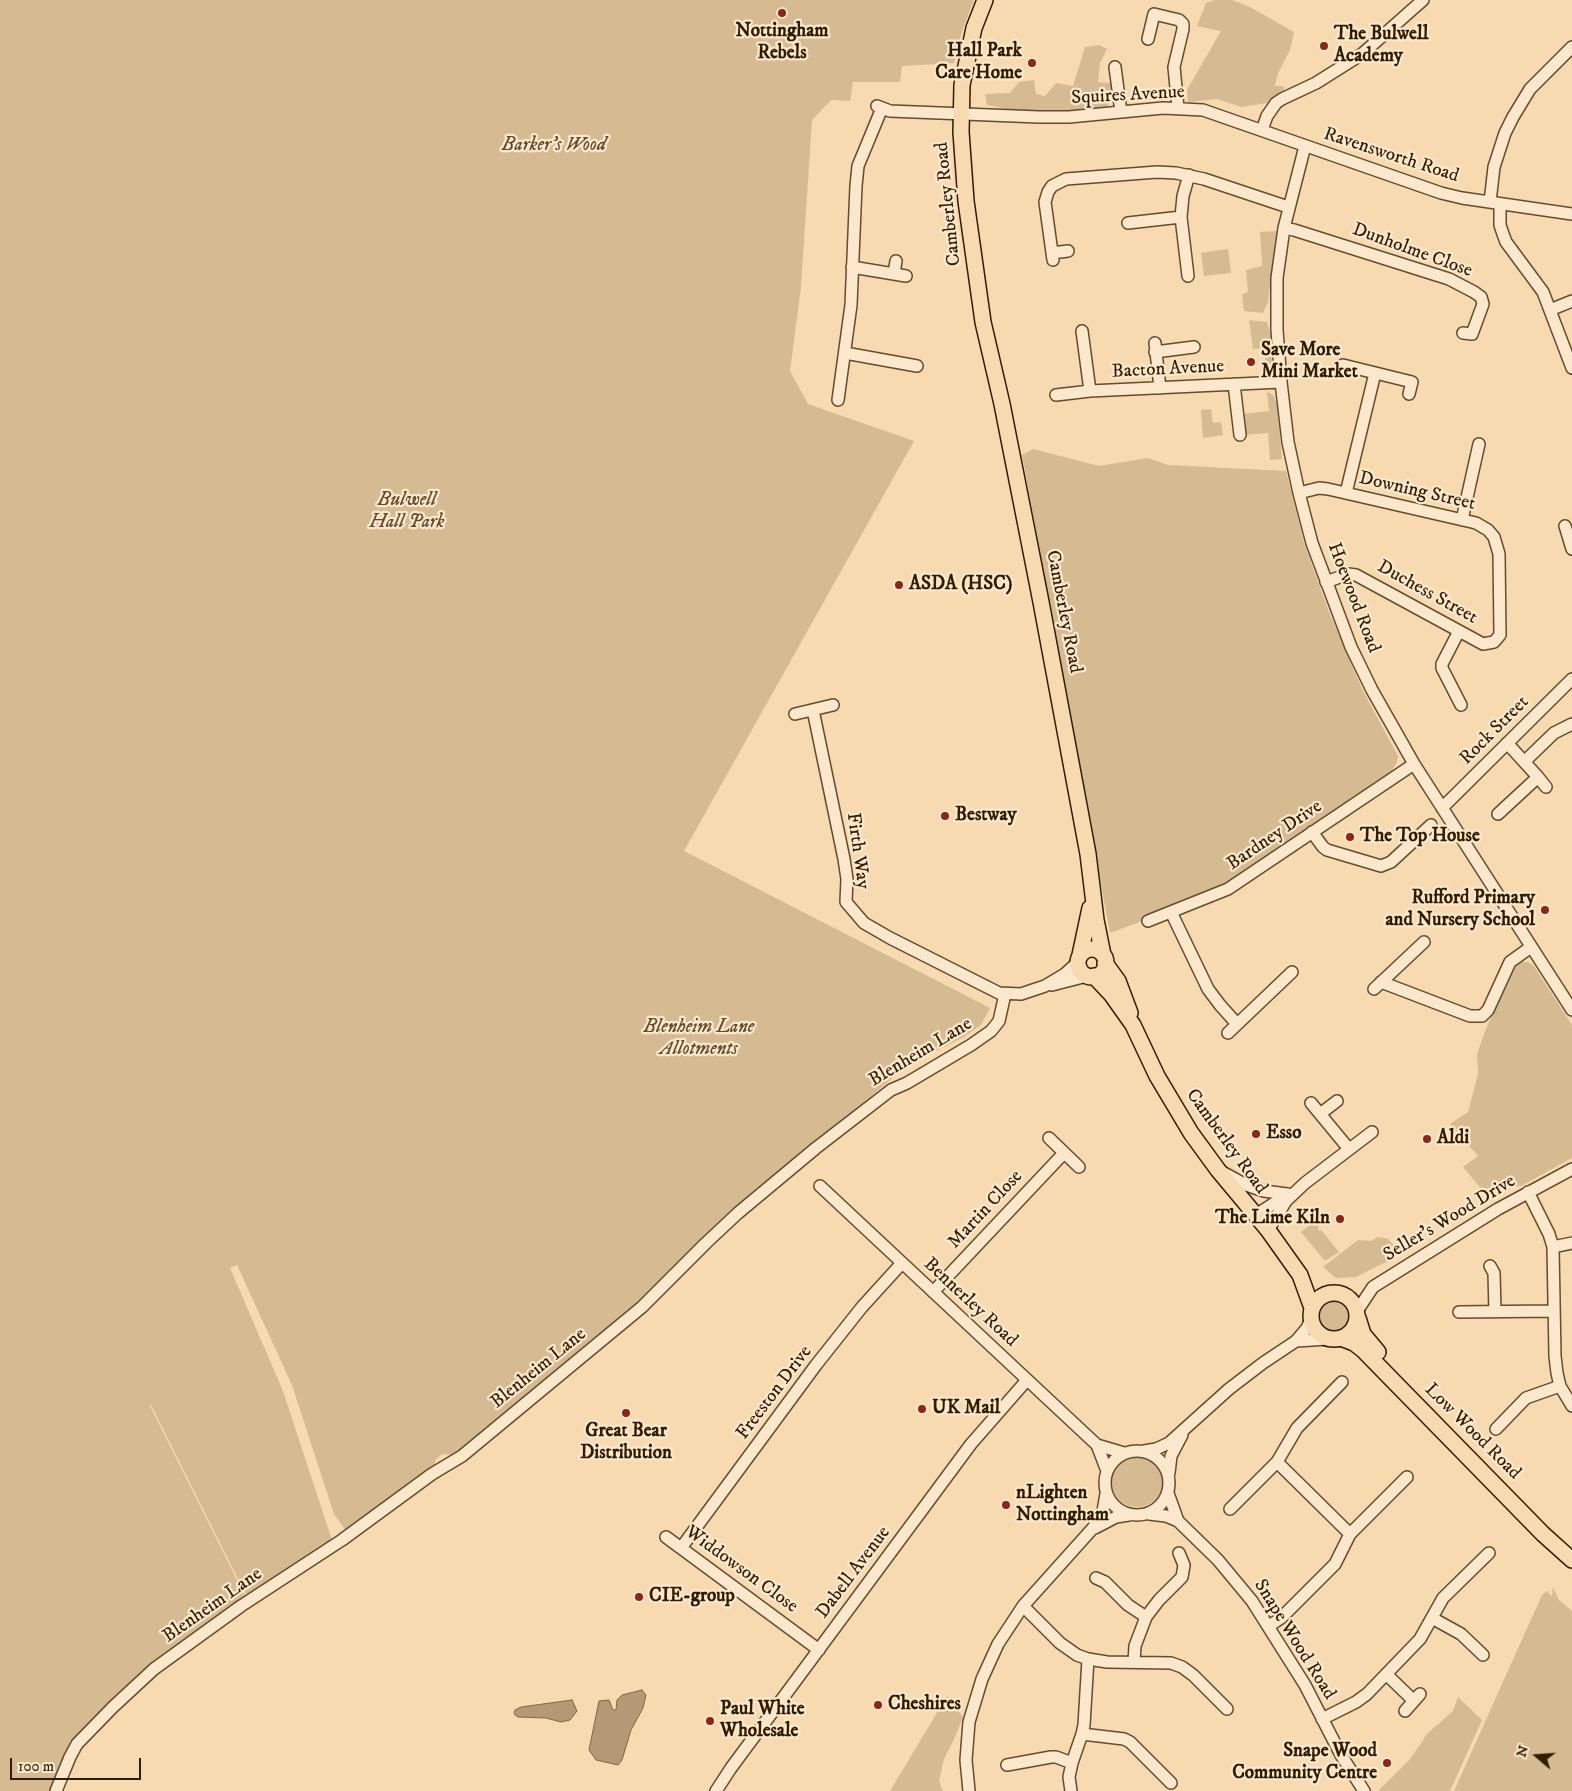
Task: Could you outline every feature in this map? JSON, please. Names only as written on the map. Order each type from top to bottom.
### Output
[{"type":"main road","name":"Camberley Road","points":[[984,0],[974,28],[962,85],[963,175],[983,322],[1002,404],[1039,593],[1088,854],[1104,959],[1118,981],[1129,1008],[1133,1025],[1156,1076],[1191,1133],[1218,1170],[1268,1230],[1300,1275],[1315,1286],[1333,1292]]},
{"type":"main road","name":"Camberley Road","points":[[1079,958],[1087,926],[1092,886]]},
{"type":"main road","points":[[1090,949],[1097,950],[1104,959],[1102,972],[1090,976],[1080,969],[1079,958],[1090,949]]},
{"type":"main road","name":"Camberley Road","points":[[1090,976],[1111,994],[1133,1025]]},
{"type":"main road","name":"Camberley Road","points":[[1300,1275],[1311,1313]]},
{"type":"main road","points":[[1333,1292],[1349,1297],[1353,1301],[1357,1314],[1352,1331],[1334,1339],[1316,1331],[1311,1313],[1320,1297],[1333,1292]]},
{"type":"main road","name":"Low Wood Road","points":[[1357,1314],[1367,1342],[1572,1548]]},
{"type":"main road","name":"Low Wood Road","points":[[1334,1339],[1354,1343],[1363,1350],[1544,1534],[1572,1560]]},
{"type":"street","points":[[1262,130],[1267,116],[1276,103],[1324,78],[1362,54],[1423,0]]},
{"type":"street","points":[[1148,39],[1155,9],[1179,20],[1183,24],[1174,67],[1178,108]]},
{"type":"street","points":[[1572,47],[1530,89],[1505,133],[1494,167],[1495,203],[1506,242],[1543,292],[1572,368]]},
{"type":"street","points":[[1115,67],[1121,112]]},
{"type":"street","name":"Squires Avenue","points":[[852,267],[858,166],[879,107],[890,111],[961,115],[1069,117],[1178,108],[1203,110],[1262,130]]},
{"type":"street","name":"Ravensworth Road","points":[[1262,130],[1432,191],[1462,198],[1572,213]]},
{"type":"street","name":"Hoewood Road","points":[[1305,146],[1284,228],[1277,278],[1276,302],[1281,382],[1288,442],[1312,543],[1351,647],[1372,690],[1414,764],[1572,1010]]},
{"type":"street","points":[[1068,251],[1052,257],[1046,202],[1048,192],[1052,186],[1066,179],[1157,172],[1189,175],[1288,207]]},
{"type":"street","points":[[1189,175],[1183,196],[1181,217],[1192,269]]},
{"type":"street","points":[[1128,223],[1181,217]]},
{"type":"street","name":"Dunholme Close","points":[[1284,228],[1449,279],[1474,292],[1481,297],[1483,304],[1472,334],[1463,333]]},
{"type":"street","points":[[894,274],[896,261]]},
{"type":"street","points":[[838,400],[834,387],[845,353],[852,267],[906,276]]},
{"type":"street","points":[[1550,310],[1572,301]]},
{"type":"street","points":[[1080,337],[1090,392]]},
{"type":"street","points":[[1160,388],[1155,348],[1186,345]]},
{"type":"street","points":[[845,353],[901,368],[917,366]]},
{"type":"street","points":[[1342,366],[1412,382],[1409,394]]},
{"type":"street","points":[[1346,493],[1375,373]]},
{"type":"street","name":"Bacton Avenue","points":[[1056,395],[1281,382]]},
{"type":"street","points":[[1226,427],[1239,430],[1234,384]]},
{"type":"street","points":[[1462,520],[1475,448]]},
{"type":"street","name":"Downing Street","points":[[1299,493],[1319,488],[1346,493],[1476,523],[1488,530],[1494,537],[1499,554],[1500,635],[1491,644],[1483,644]]},
{"type":"street","points":[[1566,526],[1571,542]]},
{"type":"street","name":"Duchess Street","points":[[1326,582],[1348,574],[1356,575],[1483,644]]},
{"type":"street","points":[[1459,631],[1442,664],[1442,668],[1461,705]]},
{"type":"street","name":"Rock Street","points":[[1442,808],[1572,679]]},
{"type":"street","points":[[795,714],[833,705]]},
{"type":"street","name":"Firth Way","points":[[813,710],[844,859],[847,879],[846,902],[864,923],[875,930],[993,991],[1005,994]]},
{"type":"street","points":[[1524,762],[1554,733],[1572,724]]},
{"type":"street","points":[[1508,743],[1546,786]]},
{"type":"street","name":"Bardney Drive","points":[[1148,921],[1228,888],[1414,764]]},
{"type":"street","points":[[1501,806],[1538,777]]},
{"type":"street","points":[[1413,825],[1421,834]]},
{"type":"street","points":[[1312,832],[1323,847],[1328,850],[1381,866],[1391,862],[1431,825]]},
{"type":"street","points":[[1171,912],[1208,989],[1237,1024]]},
{"type":"street","points":[[1424,942],[1378,986],[1470,1016],[1482,1016],[1488,1010],[1510,962],[1531,947]]},
{"type":"street","points":[[1045,986],[1065,974],[1079,958]]},
{"type":"street","points":[[1228,1033],[1292,972]]},
{"type":"street","points":[[1005,994],[1020,994],[1045,986],[1090,976]]},
{"type":"street","name":"Blenheim Lane","points":[[56,1791],[77,1744],[154,1669],[241,1606],[342,1540],[432,1474],[462,1456],[642,1308],[732,1219],[816,1148],[890,1090],[907,1083],[972,1045],[991,1031],[999,1021],[1005,994]]},
{"type":"street","points":[[1320,1114],[1337,1101]]},
{"type":"street","points":[[1310,1103],[1349,1149]]},
{"type":"street","points":[[1268,1230],[1286,1201],[1305,1183],[1372,1132]]},
{"type":"street","points":[[1049,1138],[1079,1167]]},
{"type":"street","name":"Martin Close","points":[[933,1292],[1064,1153]]},
{"type":"street","name":"Seller's Wood Drive","points":[[1357,1314],[1373,1287],[1528,1192],[1572,1169]]},
{"type":"street","points":[[1218,1170],[1246,1185],[1264,1191],[1287,1194]]},
{"type":"street","points":[[1256,1215],[1305,1183]]},
{"type":"street","name":"Bennerley Road","points":[[820,1186],[1097,1445],[1107,1471]]},
{"type":"street","points":[[1528,1192],[1549,1234],[1553,1247],[1555,1356],[1560,1386],[1572,1406]]},
{"type":"street","points":[[1553,1247],[1572,1243]]},
{"type":"street","name":"Freeston Drive","points":[[681,1548],[816,1365],[862,1307],[902,1263]]},
{"type":"street","points":[[1495,1312],[1496,1269]]},
{"type":"street","points":[[1459,1312],[1471,1308],[1495,1312],[1554,1310]]},
{"type":"street","points":[[970,1791],[966,1760],[969,1722],[974,1700],[982,1679],[998,1644],[1023,1606],[1093,1528],[1103,1511],[1107,1471],[1114,1460],[1124,1453],[1131,1451],[1144,1451],[1163,1447],[1186,1429],[1229,1389],[1296,1341],[1307,1328],[1311,1313]]},
{"type":"street","points":[[1296,1341],[1334,1339]]},
{"type":"street","name":"Dabell Avenue","points":[[716,1791],[731,1768],[971,1444],[1027,1380]]},
{"type":"street","points":[[1230,1509],[1276,1462],[1297,1428],[1342,1382]]},
{"type":"street","points":[[1499,1421],[1526,1398],[1560,1386]]},
{"type":"street","points":[[1093,1528],[1116,1517],[1149,1514],[1162,1505],[1168,1493],[1172,1456],[1186,1429]]},
{"type":"street","name":"Bennerley Road","points":[[1097,1445],[1124,1453]]},
{"type":"street","points":[[1144,1451],[1162,1461],[1169,1474]]},
{"type":"street","points":[[1276,1462],[1350,1534]]},
{"type":"street","points":[[1269,1626],[1281,1618],[1335,1564],[1350,1534],[1407,1477]]},
{"type":"street","name":"Snape Wood Road","points":[[1168,1493],[1178,1521]]},
{"type":"street","points":[[1106,1494],[1117,1509],[1130,1515]]},
{"type":"street","name":"Snape Wood Road","points":[[1149,1514],[1166,1516],[1178,1521],[1238,1583],[1269,1626],[1305,1685],[1341,1755],[1364,1791]]},
{"type":"street","name":"Widdowson Close","points":[[666,1537],[819,1650]]},
{"type":"street","points":[[1134,1662],[1135,1646],[1146,1617],[1159,1600],[1182,1577],[1190,1565],[1179,1553]]},
{"type":"street","points":[[1322,1720],[1367,1694],[1420,1639],[1443,1598],[1489,1553]]},
{"type":"street","points":[[1104,1579],[1128,1605],[1146,1617]]},
{"type":"street","points":[[1023,1606],[1069,1650],[1088,1659],[1106,1662],[1171,1663],[1182,1668],[1193,1675],[1220,1708]]},
{"type":"street","points":[[1432,1618],[1461,1634],[1483,1654]]},
{"type":"street","points":[[1071,1791],[1069,1777],[1082,1734],[1088,1659]]},
{"type":"street","points":[[1386,1674],[1417,1698],[1405,1711]]},
{"type":"street","points":[[1082,1734],[1124,1739],[1130,1742],[1171,1783]]},
{"type":"street","points":[[1007,1764],[1018,1757],[1056,1757],[1072,1763]]},
{"type":"street","points":[[1146,1776],[1155,1767]]},
{"type":"green space","name":"Bulwell Hall Park","points":[[0,0],[974,0],[962,31],[954,63],[902,66],[900,82],[853,82],[850,101],[831,100],[812,120],[801,287],[790,371],[808,404],[914,441],[684,851],[990,1008],[981,1025],[964,1037],[907,1066],[727,1216],[660,1283],[453,1455],[442,1454],[435,1460],[435,1468],[346,1531],[334,1514],[292,1385],[237,1265],[230,1268],[283,1391],[332,1540],[247,1597],[151,1405],[246,1598],[181,1642],[134,1679],[88,1726],[51,1791],[0,1791]]},
{"type":"green space","points":[[1215,0],[1232,0],[1250,7],[1294,32],[1290,50],[1278,73],[1275,86],[1283,86],[1286,95],[1274,102],[1241,107],[1217,99],[1188,102],[1187,90],[1221,31],[1197,26],[1206,3]]},
{"type":"green space","points":[[1099,45],[1107,49],[1100,63],[1098,82],[1111,83],[1111,98],[1106,109],[1077,112],[1017,111],[987,105],[985,94],[1010,93],[1019,82],[1034,80],[1036,94],[1045,96],[1056,83],[1073,86],[1085,47]]},
{"type":"green space","points":[[1277,231],[1268,302],[1263,313],[1244,311],[1242,294],[1248,292],[1246,270],[1262,266],[1260,232]]},
{"type":"green space","points":[[1228,249],[1231,273],[1204,276],[1201,253]]},
{"type":"green space","points":[[1249,320],[1267,322],[1271,336],[1272,366],[1266,368],[1264,348],[1253,349]]},
{"type":"green space","points":[[1267,391],[1274,396],[1277,405],[1282,459],[1270,460],[1268,433],[1245,435],[1243,414],[1269,411]]},
{"type":"green space","points":[[1211,409],[1213,423],[1221,422],[1223,435],[1203,438],[1201,410]]},
{"type":"green space","points":[[1033,449],[1099,466],[1148,458],[1168,465],[1286,471],[1304,543],[1329,612],[1362,689],[1398,756],[1397,762],[1390,774],[1228,883],[1172,910],[1110,933],[1022,455]]},
{"type":"green space","points":[[1520,962],[1528,962],[1534,966],[1572,1025],[1572,1158],[1521,1186],[1510,1187],[1491,1197],[1483,1191],[1463,1167],[1478,1156],[1450,1124],[1468,1112],[1478,1074],[1477,1054],[1487,1026],[1515,968]]},
{"type":"green space","points":[[1315,1221],[1319,1231],[1321,1230],[1339,1252],[1325,1261],[1301,1232]]},
{"type":"green space","points":[[1378,1237],[1388,1239],[1396,1248],[1392,1259],[1356,1277],[1336,1278],[1323,1267],[1358,1240],[1371,1241]]},
{"type":"green space","points":[[1335,1300],[1347,1304],[1351,1316],[1347,1328],[1335,1332],[1323,1328],[1319,1316],[1323,1304]]},
{"type":"green space","points":[[1132,1455],[1142,1455],[1152,1459],[1159,1466],[1163,1481],[1159,1496],[1152,1503],[1142,1507],[1132,1507],[1122,1503],[1115,1496],[1111,1486],[1111,1476],[1115,1466],[1122,1459]]},
{"type":"green space","points":[[1553,1587],[1559,1600],[1572,1611],[1572,1791],[1454,1791],[1542,1595],[1548,1590],[1548,1593],[1552,1596]]},
{"type":"green space","points":[[947,1696],[963,1717],[944,1759],[939,1781],[943,1791],[890,1791]]},
{"type":"green space","points":[[1458,1697],[1482,1720],[1450,1791],[1378,1791],[1411,1758],[1427,1734],[1453,1711]]},
{"type":"shaded area","points":[[642,1690],[646,1695],[643,1708],[631,1730],[622,1760],[618,1765],[596,1760],[589,1750],[599,1701],[609,1700],[613,1710],[616,1710],[617,1700],[622,1695]]},
{"type":"shaded area","points":[[572,1700],[577,1711],[570,1720],[561,1722],[546,1718],[518,1717],[514,1714],[515,1710],[521,1707]]},
{"type":"place","name":"Nottingham Rebels","points":[[782,13]]},
{"type":"place","name":"The Bulwell Academy","points":[[1324,46]]},
{"type":"place","name":"Hall Park Care Home","points":[[1032,63]]},
{"type":"place","name":"Save More Mini Market","points":[[1251,362]]},
{"type":"place","name":"ASDA (HSC)","points":[[899,585]]},
{"type":"place","name":"Bestway","points":[[945,816]]},
{"type":"place","name":"The Top House","points":[[1350,837]]},
{"type":"place","name":"Rufford Primary and Nursery School","points":[[1545,910]]},
{"type":"place","name":"Esso","points":[[1256,1134]]},
{"type":"place","name":"Aldi","points":[[1427,1139]]},
{"type":"place","name":"The Lime Kiln","points":[[1340,1219]]},
{"type":"place","name":"UK Mail","points":[[922,1409]]},
{"type":"place","name":"Great Bear Distribution","points":[[626,1413]]},
{"type":"place","name":"nLighten Nottingham","points":[[1006,1505]]},
{"type":"place","name":"CIE-group","points":[[639,1597]]},
{"type":"place","name":"Cheshires","points":[[878,1705]]},
{"type":"place","name":"Paul White Wholesale","points":[[710,1721]]},
{"type":"place","name":"Snape Wood Community Centre","points":[[1387,1763]]},
{"type":"park label","name":"Barker's Wood","points":[[554,146]]},
{"type":"park label","name":"Blenheim Lane Allotments","points":[[699,1039]]}]
